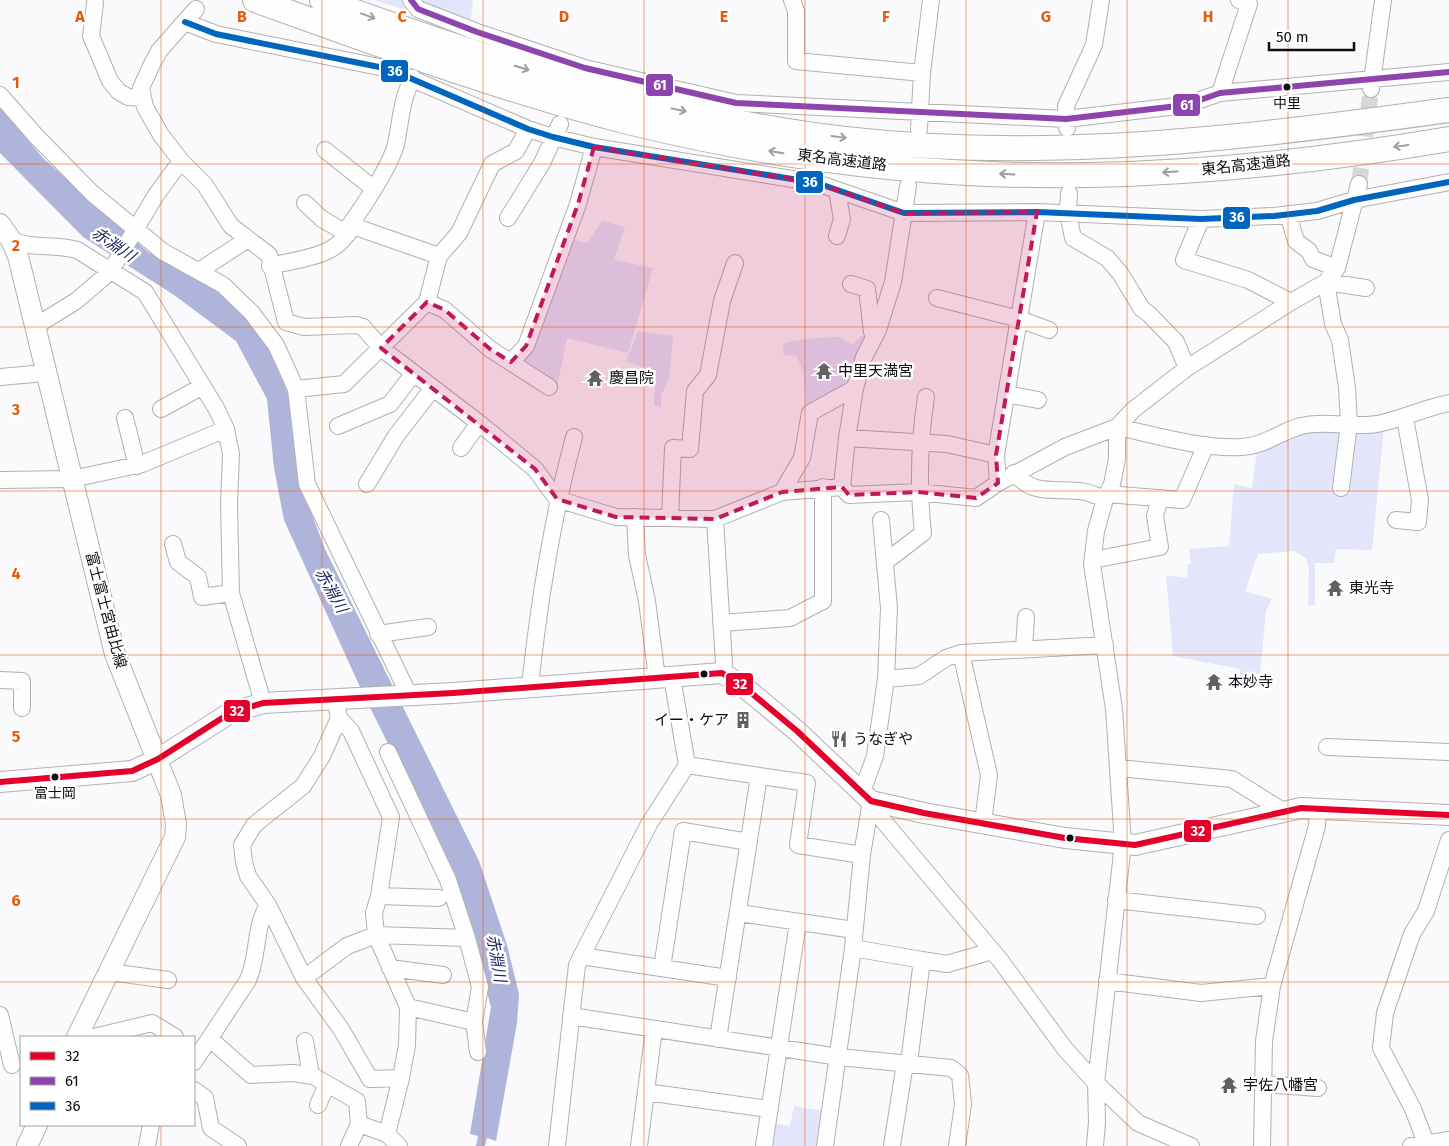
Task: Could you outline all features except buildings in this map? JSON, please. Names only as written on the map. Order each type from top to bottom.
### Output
[{"type":"highway","name":"東名高速道路","points":[[255,0],[423,60],[582,109],[650,126],[771,151],[818,158],[974,172],[1090,175],[1255,165],[1449,139]]},
{"type":"highway","name":"東名高速道路","points":[[322,0],[474,53],[587,87],[706,116],[843,138],[982,148],[1087,148],[1171,144],[1449,110]]},
{"type":"main road","name":"富士富士宮由比線","points":[[6,232],[18,256],[115,654],[171,794],[176,824],[175,836],[78,1036]]},
{"type":"main road","points":[[0,782],[132,771],[158,759],[230,713],[263,703],[337,708],[361,698],[722,673],[743,686],[797,731],[867,796],[983,823],[1065,838],[1135,845],[1301,808],[1449,815]]},
{"type":"main road","points":[[27,1146],[37,1126]]},
{"type":"street","points":[[410,0],[418,9],[585,68],[736,103],[919,121],[1067,123],[1186,105],[1220,93],[1371,84],[1449,72]]},
{"type":"street","points":[[792,0],[796,11],[796,61],[922,73]]},
{"type":"street","points":[[919,121],[922,73],[931,0]]},
{"type":"street","points":[[1067,123],[1066,106],[1094,46],[1101,0]]},
{"type":"street","points":[[1220,93],[1249,4],[1239,0]]},
{"type":"street","points":[[1371,84],[1383,0]]},
{"type":"street","points":[[95,3],[91,36],[110,82],[118,91],[128,97],[143,98]]},
{"type":"street","points":[[196,8],[159,51],[152,64],[141,88],[145,107],[161,135],[181,161],[205,184],[231,226],[268,255],[286,322],[304,326],[356,325],[363,327],[380,348],[479,423],[534,469],[557,499],[616,517],[715,519],[782,492],[842,487]]},
{"type":"street","points":[[185,22],[216,34],[389,69],[528,129],[556,130],[594,147],[817,183],[904,213],[1037,212],[1201,218],[1288,214],[1317,210],[1354,200],[1449,182]]},
{"type":"street","points":[[270,266],[329,251],[349,229],[395,146],[400,111],[407,89],[413,78]]},
{"type":"street","points":[[0,94],[36,136],[92,193],[162,251],[223,285],[251,312],[276,345],[296,389],[307,484],[407,695]]},
{"type":"street","points":[[296,389],[344,384],[427,302],[439,256],[459,233],[492,164],[516,151],[528,129]]},
{"type":"street","points":[[508,218],[542,163],[556,130]]},
{"type":"street","points":[[511,362],[526,346],[578,204],[594,147]]},
{"type":"street","points":[[325,150],[373,188]]},
{"type":"street","points":[[34,327],[76,301],[110,272],[181,161]]},
{"type":"street","points":[[908,186],[893,282],[876,334],[864,357],[855,388],[846,438],[842,487],[849,495],[918,492],[976,498],[1014,473],[1065,447],[1117,427],[1133,410],[1187,368],[1290,302],[1326,282],[1337,268],[1359,184]]},
{"type":"street","points":[[837,190],[842,220],[837,236]]},
{"type":"street","points":[[1069,193],[1068,213],[1073,238],[1107,258],[1120,273],[1142,309],[1150,314],[1176,342],[1187,368]]},
{"type":"street","points":[[305,203],[322,219],[439,256]]},
{"type":"street","points":[[998,483],[996,455],[1037,212]]},
{"type":"street","points":[[1288,214],[1296,242],[1309,251],[1313,259],[1337,268]]},
{"type":"street","points":[[1201,218],[1184,260],[1248,280],[1290,302]]},
{"type":"street","points":[[6,232],[28,247],[65,246],[77,250],[145,292],[203,386],[226,429],[232,454],[229,504],[231,593],[263,703]]},
{"type":"street","points":[[199,271],[248,239]]},
{"type":"street","points":[[670,518],[673,448],[690,449],[695,391],[708,375],[722,301],[735,263]]},
{"type":"street","points":[[1326,282],[1366,288]]},
{"type":"street","points":[[1326,282],[1333,324],[1340,340],[1344,361],[1349,423],[1341,488]]},
{"type":"street","points":[[850,284],[867,289],[872,332],[876,334]]},
{"type":"street","points":[[937,298],[1019,319],[1049,330]]},
{"type":"street","points":[[427,302],[446,310],[490,349],[549,387]]},
{"type":"street","points":[[0,371],[44,369]]},
{"type":"street","points":[[0,377],[44,369]]},
{"type":"street","points":[[338,426],[390,404],[414,373]]},
{"type":"street","points":[[161,409],[203,386]]},
{"type":"street","points":[[367,484],[396,436],[433,388]]},
{"type":"street","points":[[782,492],[802,458],[810,413],[855,388]]},
{"type":"street","points":[[1006,394],[1038,400]]},
{"type":"street","points":[[885,562],[923,533],[918,492],[920,441],[926,397]]},
{"type":"street","points":[[1117,427],[1206,445],[1240,447],[1263,444],[1302,426],[1349,423],[1374,424],[1405,418],[1428,407],[1449,403]]},
{"type":"street","points":[[125,418],[137,466]]},
{"type":"street","points":[[1396,520],[1418,522],[1420,500],[1405,418]]},
{"type":"street","points":[[461,448],[479,423]]},
{"type":"street","points":[[1095,1146],[1098,1122],[1096,1083],[1123,844],[1114,709],[1093,560],[1096,531],[1112,484],[1117,459],[1117,427]]},
{"type":"street","points":[[0,480],[72,479],[137,466],[226,429]]},
{"type":"street","points":[[530,686],[538,612],[557,499],[574,437]]},
{"type":"street","points":[[846,438],[947,444],[996,455]]},
{"type":"street","points":[[1014,473],[1024,484],[1038,489],[1081,491],[1106,497],[1182,500],[1206,445]]},
{"type":"street","points":[[721,623],[790,618],[824,601],[824,487]]},
{"type":"street","points":[[1093,560],[1160,547],[1156,516],[1160,498]]},
{"type":"street","points":[[557,1146],[577,965],[649,824],[687,765],[664,677],[637,555],[635,517]]},
{"type":"street","points":[[715,519],[724,664],[722,673]]},
{"type":"street","points":[[825,1146],[853,948],[867,796],[886,680],[889,608],[881,520]]},
{"type":"street","points":[[173,544],[178,562],[198,577],[202,597],[231,593]]},
{"type":"street","points":[[1024,648],[1026,617]]},
{"type":"street","points":[[378,634],[428,627]]},
{"type":"street","points":[[886,680],[918,676],[946,658],[961,653],[1105,644]]},
{"type":"street","points":[[961,653],[988,775],[983,823]]},
{"type":"street","points":[[0,680],[22,681],[22,708]]},
{"type":"street","points":[[337,708],[351,731],[391,817],[379,896],[374,913],[376,934],[408,1007],[407,1045],[387,1134]]},
{"type":"street","points":[[337,708],[322,756],[303,786],[254,825],[242,845],[244,862],[248,876],[268,905],[304,978],[341,1029],[370,1079],[401,1078]]},
{"type":"street","points":[[1327,746],[1449,752]]},
{"type":"street","points":[[388,752],[448,880],[467,938],[480,987],[474,1022],[478,1052]]},
{"type":"street","points":[[687,765],[807,783],[798,845],[862,856]]},
{"type":"street","points":[[1119,768],[1232,779],[1283,811]]},
{"type":"street","points":[[718,1038],[759,776]]},
{"type":"street","points":[[867,796],[875,811],[992,950],[1065,1049],[1096,1083],[1138,1123],[1191,1146]]},
{"type":"street","points":[[1262,1146],[1264,1041],[1272,986],[1317,826],[1318,809]]},
{"type":"street","points":[[662,968],[683,831],[749,842]]},
{"type":"street","points":[[1449,840],[1426,911],[1412,934],[1385,1013],[1380,1048],[1413,1109],[1419,1145],[1449,1140]]},
{"type":"street","points":[[379,896],[439,898]]},
{"type":"street","points":[[1116,900],[1257,916]]},
{"type":"street","points":[[196,1055],[210,1040],[248,980],[254,966],[261,916],[268,905]]},
{"type":"street","points":[[739,913],[854,930]]},
{"type":"street","points":[[764,1146],[798,922]]},
{"type":"street","points":[[304,978],[347,946],[376,934],[467,938]]},
{"type":"street","points":[[853,948],[947,964],[992,950]]},
{"type":"street","points":[[581,956],[728,978]]},
{"type":"street","points":[[892,1146],[907,1063],[922,960]]},
{"type":"street","points":[[390,968],[443,975]]},
{"type":"street","points":[[110,972],[168,980]]},
{"type":"street","points":[[1107,981],[1201,993],[1272,986]]},
{"type":"street","points":[[408,1007],[474,1022]]},
{"type":"street","points":[[0,1014],[11,1066]]},
{"type":"street","points":[[571,1016],[839,1057],[943,1066],[960,1075],[963,1104],[957,1146]]},
{"type":"street","points":[[98,1036],[152,1023],[173,1036]]},
{"type":"street","points":[[639,1146],[654,1029]]},
{"type":"street","points":[[210,1040],[251,1075],[293,1073],[311,1075],[357,1101],[359,1124],[349,1146]]},
{"type":"street","points":[[305,1041],[311,1075]]},
{"type":"street","points":[[318,1105],[327,1084]]},
{"type":"street","points":[[1263,1084],[1318,1088]]},
{"type":"street","points":[[195,1091],[205,1098],[211,1128],[238,1146]]},
{"type":"street","points":[[646,1092],[769,1109]]},
{"type":"street","points":[[359,1124],[387,1134],[399,1146]]},
{"type":"street","points":[[147,1146],[150,1126]]},
{"type":"highlighted area","points":[[594,147],[817,183],[904,213],[1037,212],[996,455],[998,483],[976,498],[918,492],[849,495],[842,487],[823,487],[782,492],[715,519],[616,517],[557,499],[535,469],[381,348],[427,302],[445,310],[490,349],[511,362],[526,346],[578,204]]},
{"type":"shaded area","points":[[374,0],[473,0],[470,28],[376,1]]},
{"type":"shaded area","points":[[602,221],[625,227],[614,260],[653,268],[628,353],[567,338],[557,387],[516,362],[570,239],[587,243]]},
{"type":"shaded area","points":[[638,331],[673,336],[669,379],[661,395],[661,408],[654,405],[655,378],[651,369],[626,362]]},
{"type":"shaded area","points":[[861,336],[871,336],[852,386],[812,412],[805,407],[802,368],[796,356],[784,355],[784,344],[803,340],[839,337],[852,345]]},
{"type":"shaded area","points":[[1384,428],[1372,550],[1336,549],[1334,563],[1315,563],[1315,605],[1308,605],[1309,569],[1306,558],[1294,551],[1258,554],[1245,591],[1272,599],[1266,611],[1259,686],[1239,684],[1240,669],[1173,656],[1166,575],[1187,578],[1188,564],[1191,564],[1189,549],[1229,546],[1234,484],[1252,488],[1257,449],[1287,435],[1318,429]]},
{"type":"shaded area","points":[[794,1106],[824,1111],[819,1146],[768,1146],[772,1123],[790,1126]]},
{"type":"water","name":"赤淵川","points":[[0,107],[43,158],[148,252],[223,294],[267,341],[291,402],[298,478],[325,549],[479,861],[507,945],[519,994],[517,1023],[496,1141],[487,1138],[485,1146],[476,1146],[478,1136],[470,1134],[491,1007],[467,921],[421,811],[360,687],[284,520],[274,468],[267,399],[236,341],[174,295],[83,237],[0,153]]},
{"type":"tunnel","points":[[1359,184],[1371,89]]},
{"type":"transit line","name":"61","points":[[411,0],[418,9],[477,32],[585,68],[736,103],[1066,119],[1186,105],[1220,93],[1449,72]]},
{"type":"transit line","name":"36","points":[[185,22],[216,34],[389,69],[528,129],[553,137],[594,147],[817,183],[904,213],[1037,212],[1201,219],[1274,216],[1317,211],[1354,200],[1449,182]]},
{"type":"transit line","name":"32","points":[[0,782],[132,771],[158,759],[230,713],[263,703],[453,693],[722,673],[743,686],[797,731],[871,801],[924,813],[1065,838],[1135,845],[1301,808],[1449,815]]},
{"type":"place","name":"中里","points":[[1287,87]]},
{"type":"place","name":"中里天満宮","points":[[824,371]]},
{"type":"place","name":"慶昌院","points":[[595,378]]},
{"type":"place","name":"東光寺","points":[[1335,588]]},
{"type":"place","name":"本妙寺","points":[[1214,682]]},
{"type":"place","name":"イー・ケア","points":[[743,720]]},
{"type":"place","name":"うなぎや","points":[[839,739]]},
{"type":"place","name":"富士岡","points":[[55,777]]},
{"type":"place","name":"宇佐八幡宮","points":[[1229,1085]]}]
